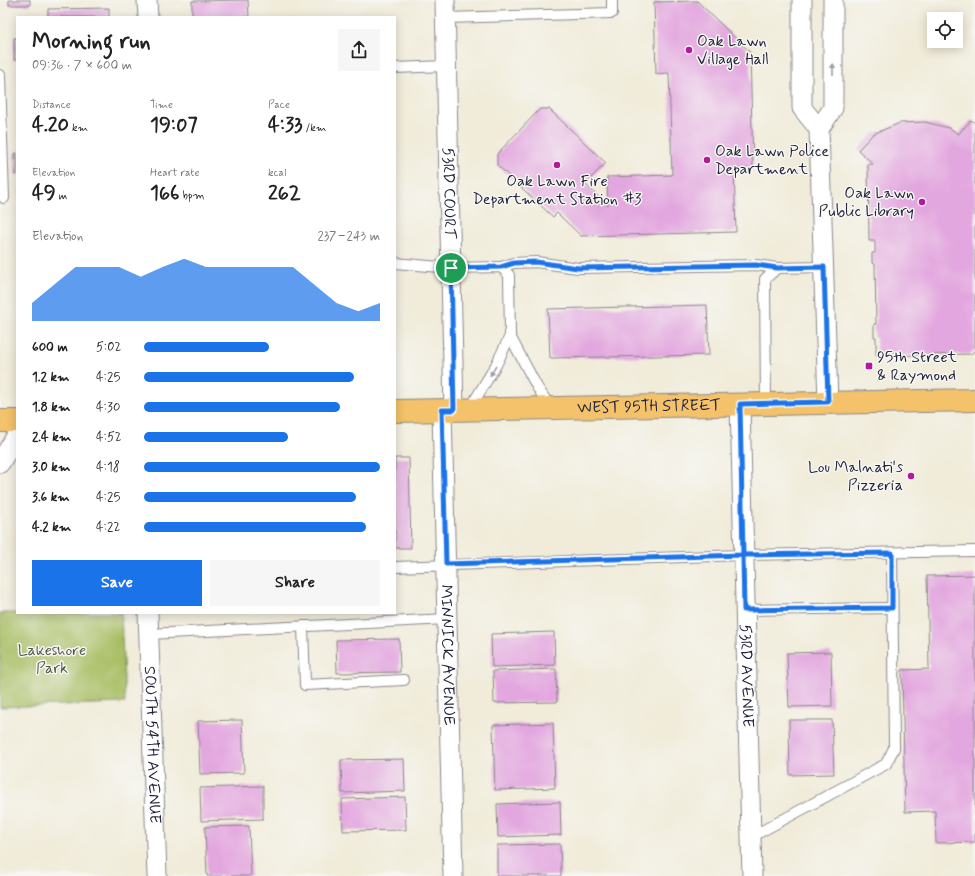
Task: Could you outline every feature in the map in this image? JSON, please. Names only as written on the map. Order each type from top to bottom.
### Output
[{"type":"main road","name":"WEST 95TH STREET","points":[[396,411],[975,400]]},
{"type":"main road","points":[[0,421],[16,421]]},
{"type":"street","points":[[147,0],[148,16]]},
{"type":"street","points":[[802,0],[802,108],[819,129]]},
{"type":"street","points":[[828,402],[819,129],[833,108],[833,0]]},
{"type":"street","name":"53RD COURT","points":[[445,9],[455,410]]},
{"type":"street","name":"53RD AVENUE","points":[[740,404],[744,610],[752,876]]},
{"type":"street","name":"MINNICK AVENUE","points":[[453,876],[446,564],[455,410]]},
{"type":"street","points":[[0,463],[16,437]]},
{"type":"street","name":"SOUTH 54TH AVENUE","points":[[148,614],[157,876]]},
{"type":"lane","points":[[445,9],[612,13],[612,0]]},
{"type":"lane","points":[[396,68],[446,66]]},
{"type":"lane","points":[[0,75],[4,198]]},
{"type":"lane","points":[[396,263],[451,268],[501,267],[514,263],[536,262],[578,268],[756,265],[777,268],[824,267]]},
{"type":"lane","points":[[501,267],[508,275],[510,336],[537,387],[551,408]]},
{"type":"lane","points":[[766,404],[765,279],[777,268]]},
{"type":"lane","points":[[455,410],[496,365],[510,336]]},
{"type":"lane","points":[[396,567],[446,564],[743,555],[975,551]]},
{"type":"lane","points":[[751,837],[886,764],[894,748],[892,553]]},
{"type":"lane","points":[[744,610],[892,608]]},
{"type":"lane","points":[[149,634],[447,619]]},
{"type":"lane","points":[[303,626],[306,685],[404,680]]},
{"type":"green space","name":"Lakeshore Park","points":[[0,613],[121,614],[125,703],[0,707]]},
{"type":"building","points":[[9,0],[30,0],[30,5],[9,5]]},
{"type":"building","points":[[248,0],[249,16],[192,16],[192,1]]},
{"type":"building","points":[[697,1],[750,52],[753,168],[734,169],[736,232],[581,236],[557,213],[553,217],[497,165],[497,154],[540,109],[549,109],[606,163],[585,184],[608,206],[607,177],[672,175],[669,73],[656,74],[654,2]]},
{"type":"building","points":[[109,8],[109,16],[48,16],[48,9]]},
{"type":"building","points":[[14,38],[16,38],[16,60],[14,60]]},
{"type":"building","name":"Oak Lawn Public Library","points":[[971,120],[975,123],[975,350],[971,354],[876,356],[876,337],[874,337],[874,324],[876,324],[875,264],[872,263],[872,253],[875,253],[875,241],[869,241],[868,164],[873,164],[858,150],[873,134],[900,123],[925,122],[949,128],[959,134]]},
{"type":"building","points":[[14,153],[16,153],[16,175]]},
{"type":"building","points":[[707,305],[709,355],[550,358],[548,309]]},
{"type":"building","points":[[396,458],[409,458],[411,548],[396,548]]},
{"type":"building","points":[[975,575],[975,842],[936,843],[935,811],[905,812],[902,670],[929,669],[927,576]]},
{"type":"building","points":[[554,632],[555,665],[492,667],[491,634]]},
{"type":"building","points":[[399,639],[400,672],[337,673],[336,640]]},
{"type":"building","points":[[831,652],[832,706],[789,707],[787,653]]},
{"type":"building","points":[[556,669],[557,702],[494,703],[493,671]]},
{"type":"building","points":[[242,720],[244,773],[200,774],[198,721]]},
{"type":"building","points":[[789,720],[832,720],[834,774],[790,775]]},
{"type":"building","points":[[553,723],[555,788],[495,790],[493,725]]},
{"type":"building","points":[[404,759],[405,791],[342,793],[341,760]]},
{"type":"building","points":[[263,786],[263,819],[201,821],[200,788]]},
{"type":"building","points":[[405,797],[406,830],[343,831],[342,799]]},
{"type":"building","points":[[560,802],[561,835],[498,837],[497,804]]},
{"type":"building","points":[[249,826],[251,876],[207,876],[205,827]]},
{"type":"building","points":[[560,844],[561,876],[497,876],[497,845]]},
{"type":"place","name":"Oak Lawn Village Hall","points":[[689,50]]},
{"type":"place","name":"Oak Lawn Police Department","points":[[707,160]]},
{"type":"place","name":"Oak Lawn Fire Department Station #3","points":[[557,165]]},
{"type":"place","name":"Oak Lawn Public Library","points":[[922,202]]},
{"type":"place","name":"95th Street & Raymond","points":[[869,366]]},
{"type":"place","name":"Lou Malnati's Pizzeria","points":[[911,476]]},
{"type":"route","points":[[451,268],[454,410],[442,410],[446,564],[743,555],[744,610],[892,608],[892,553],[743,555],[740,404],[828,402],[824,267],[777,268],[756,265],[578,268],[536,262],[514,263],[501,267],[451,268]]}]
